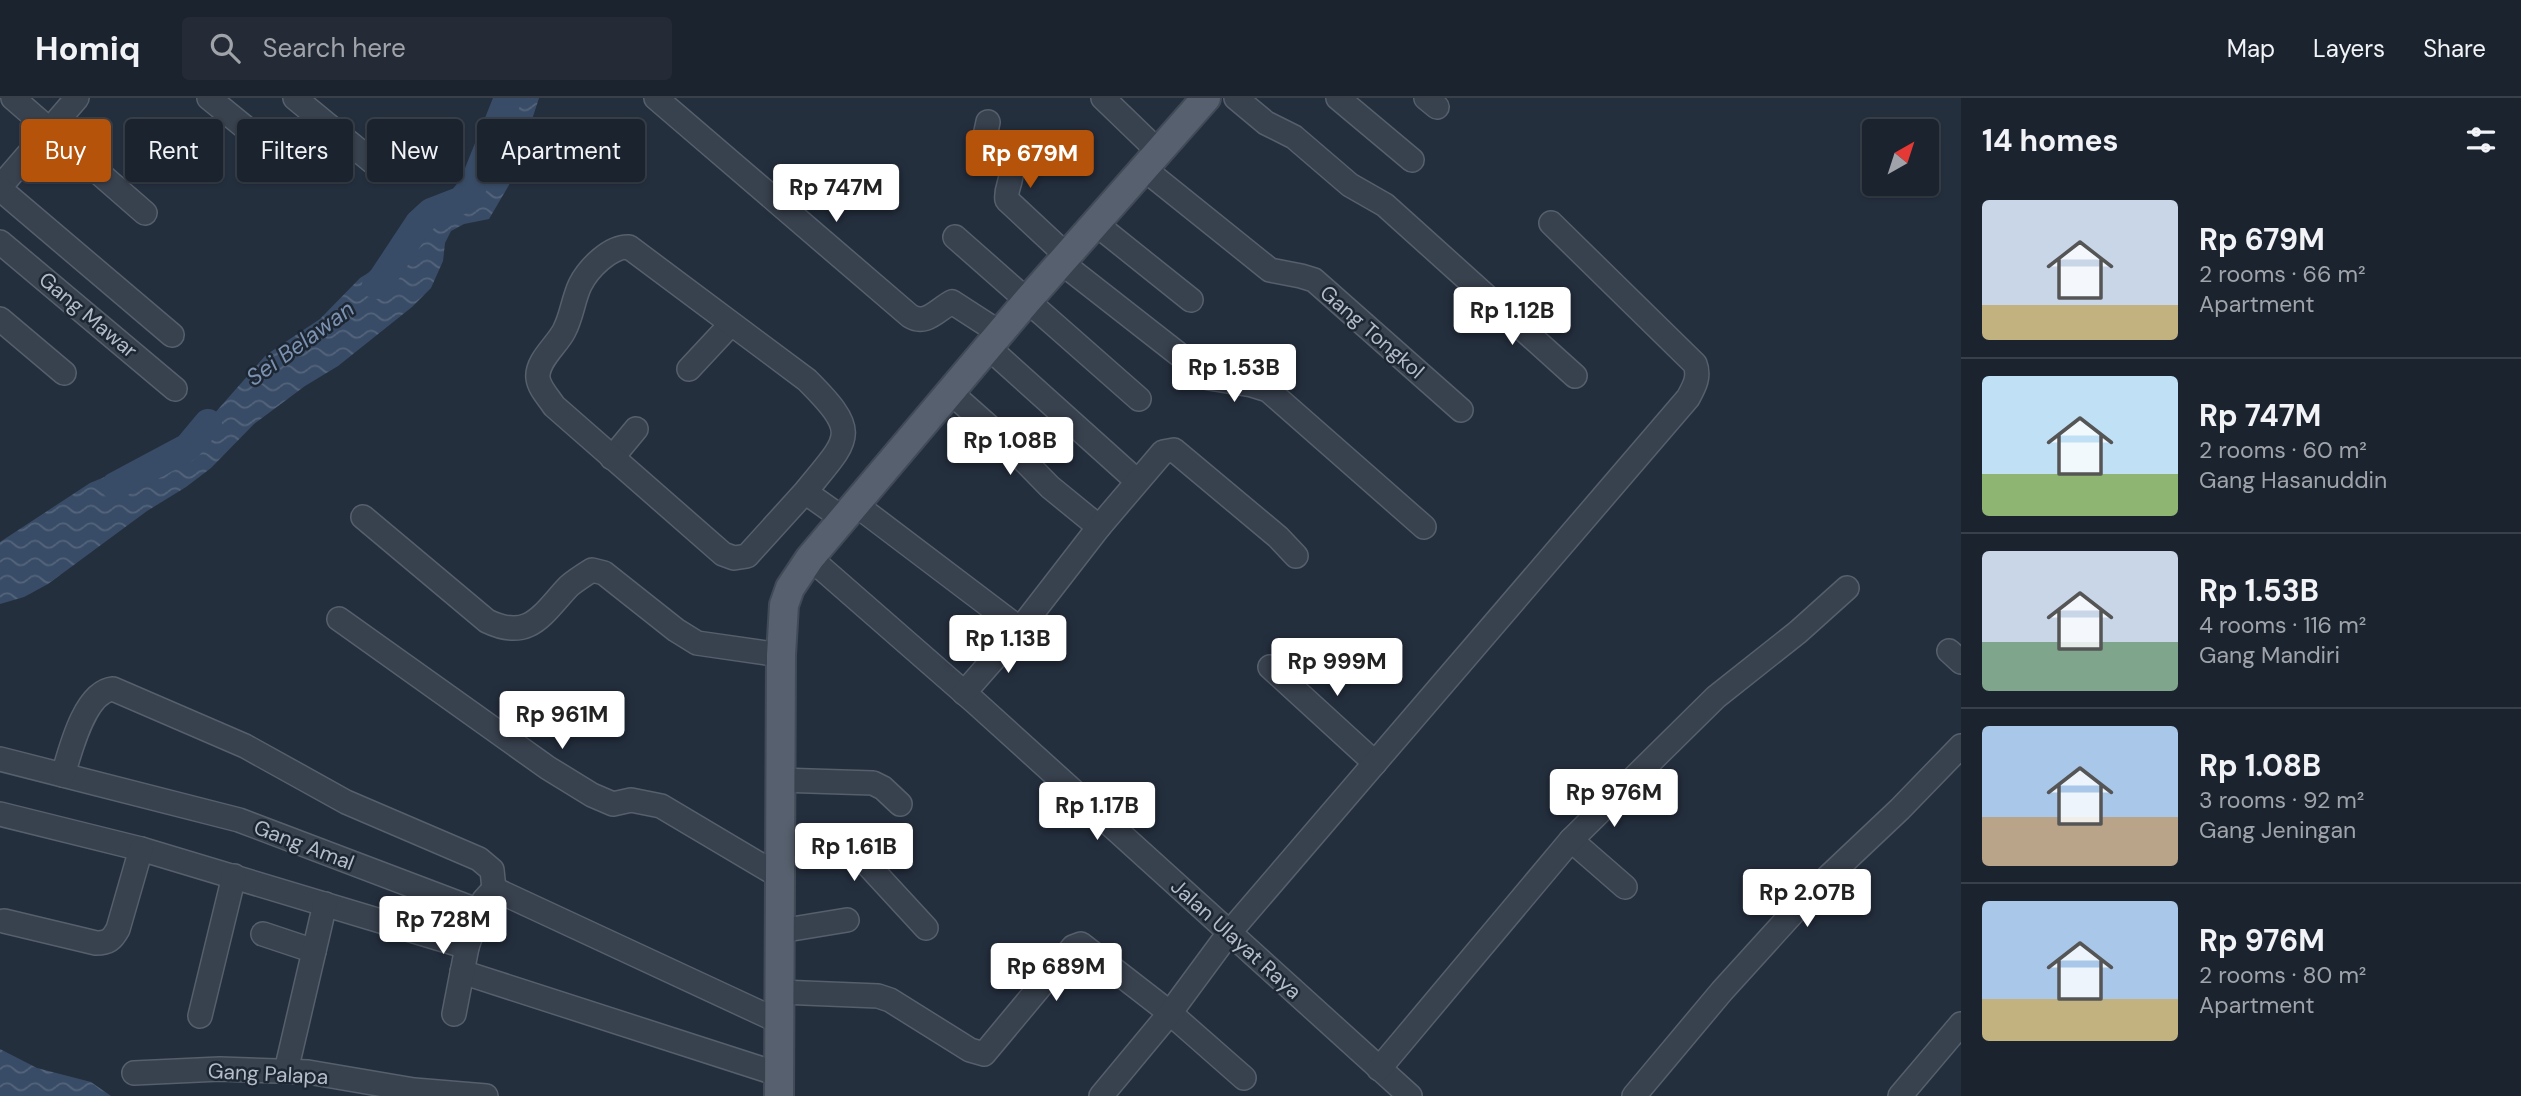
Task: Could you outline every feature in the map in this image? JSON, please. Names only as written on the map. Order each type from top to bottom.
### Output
[{"type":"main road","points":[[778,1085],[781,655],[784,605],[790,588],[810,558],[1027,301],[1206,98]]},
{"type":"street","points":[[13,98],[38,119]]},
{"type":"street","points":[[59,119],[77,98]]},
{"type":"street","points":[[209,98],[237,121]]},
{"type":"street","points":[[295,98],[367,157]]},
{"type":"street","points":[[656,98],[910,316],[918,321],[924,320],[952,302],[1137,481]]},
{"type":"street","name":"Gang Tongkol","points":[[1103,98],[1151,160],[1270,270],[1314,280],[1461,410]]},
{"type":"street","points":[[1236,98],[1266,123],[1294,137],[1350,185],[1385,205],[1576,376]]},
{"type":"street","points":[[1338,98],[1412,160]]},
{"type":"street","points":[[988,122],[985,136],[1011,167],[1012,177],[1006,191],[1007,200],[1064,260],[1209,378],[1268,390],[1424,527]]},
{"type":"street","points":[[21,163],[0,188],[172,335]]},
{"type":"street","points":[[110,182],[145,213]]},
{"type":"street","points":[[1101,1096],[1170,1013],[1229,933],[1688,398],[1694,387],[1698,371],[1695,364],[1551,223]]},
{"type":"street","points":[[1096,224],[1191,300]]},
{"type":"street","points":[[955,237],[1139,399]]},
{"type":"street","name":"Gang Mawar","points":[[0,242],[175,389]]},
{"type":"street","points":[[629,247],[731,324],[807,380],[833,406],[844,424],[844,437],[829,462],[805,492],[747,556],[734,558],[723,554],[554,406],[538,378],[540,367],[563,334],[572,315],[581,284],[608,252],[615,248],[629,247]]},
{"type":"street","points":[[0,319],[64,373]]},
{"type":"street","points":[[689,369],[731,324]]},
{"type":"street","points":[[950,392],[1002,438],[1050,487],[1099,527]]},
{"type":"street","points":[[612,458],[636,429]]},
{"type":"street","points":[[964,693],[1020,629],[1099,527],[1163,452],[1174,450],[1278,537],[1296,556]]},
{"type":"street","points":[[805,492],[849,511],[1020,629]]},
{"type":"street","points":[[363,517],[487,621],[494,624],[519,629],[544,616],[571,584],[592,570],[604,573],[676,630],[697,643],[781,655]]},
{"type":"street","name":"Jalan Ulayat Raya","points":[[810,558],[964,693],[1410,1096]]},
{"type":"street","points":[[1380,1069],[1571,840],[1716,697],[1798,632],[1847,588]]},
{"type":"street","points":[[339,619],[548,768],[592,795],[612,804],[631,800],[661,806],[779,876]]},
{"type":"street","points":[[1270,667],[1375,763]]},
{"type":"street","points":[[63,775],[77,731],[99,694],[113,690],[245,746],[346,802],[479,859],[492,870],[494,889],[484,900],[467,947],[454,1014]]},
{"type":"street","points":[[1634,1096],[1722,990],[1810,894],[1900,809],[1961,746]]},
{"type":"street","name":"Gang Amal","points":[[0,759],[239,820],[479,911]]},
{"type":"street","points":[[779,780],[873,783],[883,788],[900,804]]},
{"type":"street","points":[[0,814],[141,849],[467,947]]},
{"type":"street","points":[[1571,840],[1625,887]]},
{"type":"street","points":[[780,843],[846,847],[855,851],[926,928]]},
{"type":"street","points":[[4,921],[106,943],[118,929],[141,849]]},
{"type":"street","points":[[200,1016],[234,876]]},
{"type":"street","points":[[494,889],[778,1021]]},
{"type":"street","points":[[286,1071],[325,904]]},
{"type":"street","points":[[780,931],[847,920]]},
{"type":"street","points":[[262,934],[314,951]]},
{"type":"street","points":[[779,992],[878,996],[890,1000],[970,1051],[984,1054],[1073,947],[1082,944],[1170,1013],[1244,1078]]},
{"type":"street","points":[[463,972],[778,1085]]},
{"type":"street","points":[[1900,1096],[1961,1024]]},
{"type":"street","name":"Gang Palapa","points":[[134,1073],[220,1069],[308,1072],[414,1093],[486,1096]]},
{"type":"water","name":"Sei Belawan","points":[[512,98],[539,98],[532,119],[506,119]]},
{"type":"water","name":"Sei Belawan","points":[[482,182],[511,182],[489,219],[464,224],[451,231],[445,243],[443,261],[431,288],[412,307],[338,366],[305,386],[254,424],[211,468],[186,487],[147,511],[48,584],[24,597],[0,604],[0,542],[90,483],[112,474],[157,467],[177,456],[266,355],[320,319],[360,278],[406,250],[429,223],[469,199]]},
{"type":"water","points":[[0,1049],[37,1068],[91,1082],[111,1096],[0,1096]]},
{"type":"waterway","name":"Sei Belawan","points":[[376,285],[419,223],[431,212],[462,200],[473,186],[508,98]]},
{"type":"waterway","name":"Sei Belawan","points":[[115,486],[188,447],[208,423]]}]
